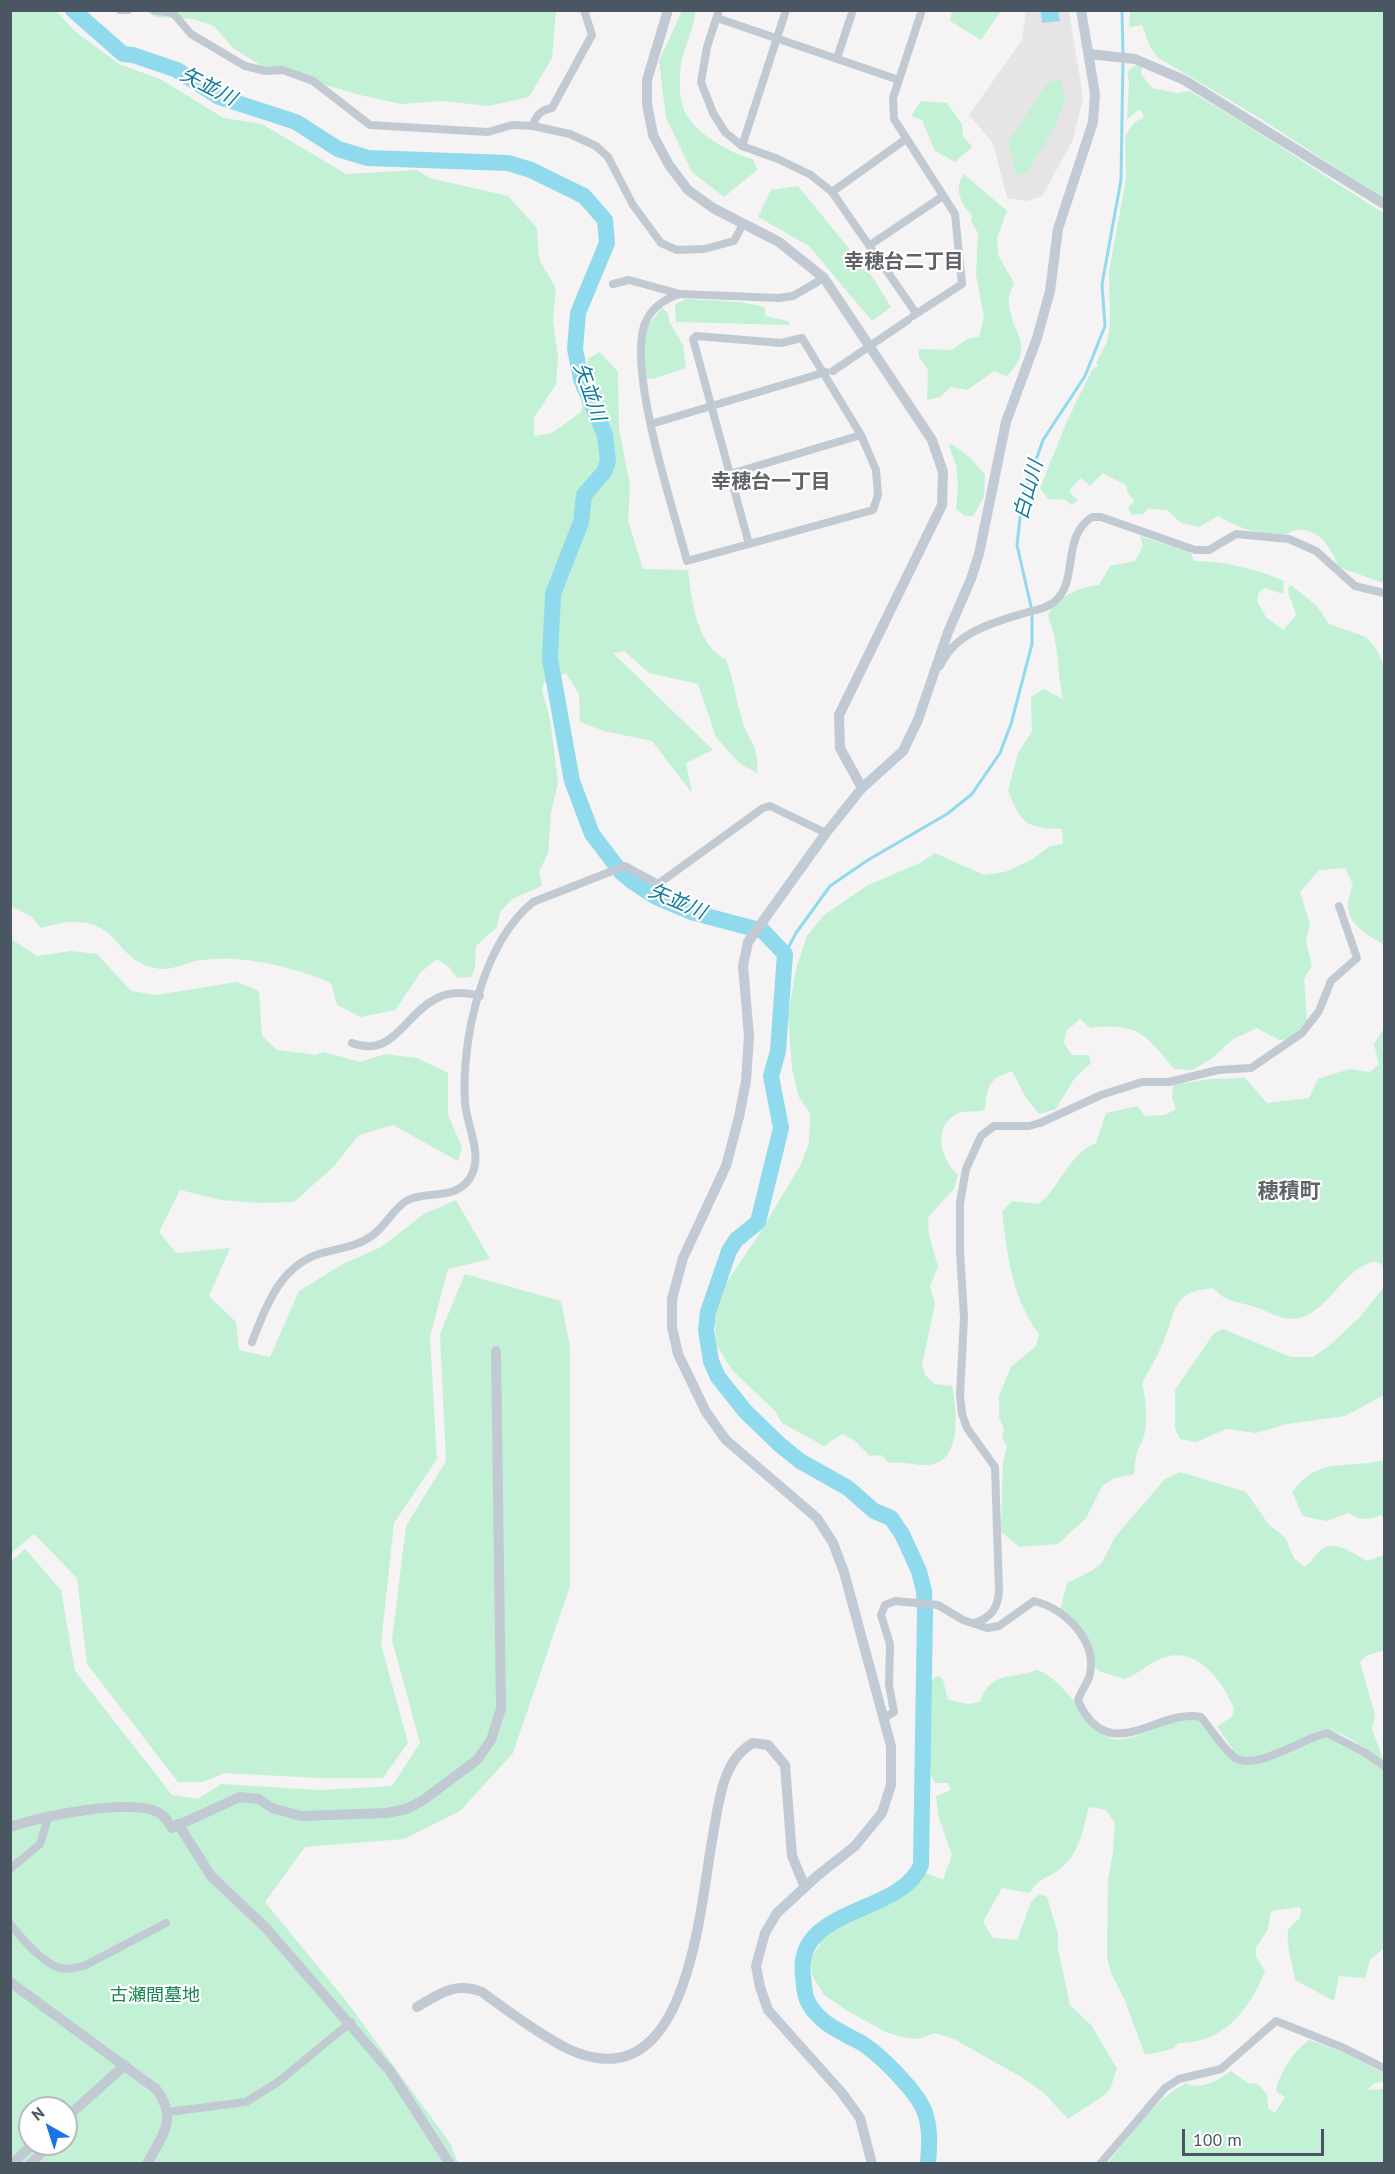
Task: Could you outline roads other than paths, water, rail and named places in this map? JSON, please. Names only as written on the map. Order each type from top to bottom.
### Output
[{"type":"main road","points":[[872,2163],[865,2131],[856,2111],[774,2018],[760,1987],[756,1966],[765,1933],[777,1913],[855,1846],[882,1813],[891,1785],[893,1765],[884,1718],[844,1572],[833,1543],[817,1518],[737,1450],[717,1429],[690,1382],[678,1353],[671,1314],[674,1285],[683,1258],[726,1166],[746,1081],[749,1036],[743,966],[748,942],[826,833],[862,788],[903,751],[935,676],[948,632],[964,598],[979,554],[1006,422],[1037,338],[1050,291],[1058,230],[1093,122],[1095,94],[1081,10]]},
{"type":"street","points":[[120,10],[128,10]]},
{"type":"street","points":[[154,10],[173,13],[191,34],[245,66],[266,71],[284,69],[303,76],[370,125],[488,132],[512,125],[533,126],[570,134],[596,146],[608,157],[633,205],[661,243],[677,250],[704,249],[734,241],[743,224]]},
{"type":"street","points":[[533,126],[536,116],[544,109],[552,108],[592,35],[585,10]]},
{"type":"street","points":[[668,10],[647,80],[647,104],[653,135],[669,165],[688,190],[743,224],[779,242],[824,278],[932,440],[943,472],[942,505],[839,716],[840,748],[862,788]]},
{"type":"street","points":[[742,146],[786,10]]},
{"type":"street","points":[[837,58],[853,10]]},
{"type":"street","points":[[651,424],[828,372],[962,284],[955,214],[894,118],[893,98],[922,10]]},
{"type":"street","points":[[899,80],[776,38],[718,14],[702,70],[702,89],[725,132],[742,146],[778,159],[811,175],[832,192],[916,314]]},
{"type":"street","points":[[1089,54],[1135,59],[1184,80],[1254,121],[1316,164],[1384,204]]},
{"type":"street","points":[[832,192],[906,139]]},
{"type":"street","points":[[870,245],[943,196]]},
{"type":"street","points":[[613,284],[629,280],[680,294],[779,298],[793,296],[824,278]]},
{"type":"street","points":[[680,294],[665,299],[650,313],[642,340],[644,386],[651,424],[687,561],[749,544],[873,510],[879,484],[861,435],[828,372],[802,338],[781,343],[699,334],[693,339],[709,406],[749,544]]},
{"type":"street","points":[[730,474],[861,435]]},
{"type":"street","points":[[935,676],[953,647],[972,632],[1053,603],[1060,596],[1077,530],[1092,517],[1195,550],[1209,550],[1236,534],[1289,538],[1316,551],[1355,586],[1384,593]]},
{"type":"street","points":[[252,1342],[268,1300],[282,1278],[306,1258],[345,1248],[372,1236],[410,1199],[456,1191],[468,1181],[474,1170],[476,1158],[465,1104],[468,1036],[490,963],[504,936],[533,902],[625,866],[658,884],[763,808],[770,806],[826,833]]},
{"type":"street","points":[[974,1623],[991,1614],[997,1605],[999,1591],[995,1467],[967,1428],[962,1414],[960,1395],[964,1318],[960,1203],[966,1168],[977,1143],[983,1132],[994,1126],[1040,1123],[1101,1095],[1142,1082],[1182,1080],[1218,1070],[1245,1071],[1261,1063],[1308,1027],[1319,1011],[1331,981],[1357,958],[1339,906]]},
{"type":"street","points":[[352,1043],[365,1048],[376,1047],[399,1031],[433,998],[443,994],[468,993],[480,996]]},
{"type":"street","points":[[10,1827],[49,1815],[96,1808],[148,1809],[161,1814],[172,1828],[240,1797],[259,1799],[272,1808],[301,1816],[398,1812],[422,1801],[464,1770],[485,1750],[495,1731],[501,1709],[496,1352]]},
{"type":"street","points":[[884,1718],[894,1712],[889,1685],[890,1644],[881,1610],[885,1605],[895,1601],[938,1605],[963,1620],[987,1628],[999,1626],[1034,1601],[1063,1616],[1079,1630],[1090,1653],[1090,1676],[1078,1701],[1096,1725],[1111,1733],[1128,1733],[1196,1716],[1201,1717],[1234,1757],[1240,1760],[1255,1760],[1281,1752],[1327,1733],[1364,1752],[1384,1766]]},
{"type":"street","points":[[417,2007],[448,1989],[464,1986],[482,1992],[578,2053],[606,2058],[622,2057],[648,2044],[668,2020],[684,1982],[717,1812],[728,1770],[736,1755],[753,1743],[768,1745],[785,1765],[792,1856],[805,1887]]},
{"type":"street","points":[[10,1869],[40,1844],[49,1815]]},
{"type":"street","points":[[178,1824],[211,1876],[267,1928],[351,2022],[390,2071],[450,2163]]},
{"type":"street","points":[[10,1924],[22,1939],[58,1967],[73,1968],[86,1965],[166,1923]]},
{"type":"street","points":[[10,1982],[156,2089],[168,2112],[166,2130],[147,2163]]},
{"type":"street","points":[[1100,2163],[1165,2088],[1179,2079],[1221,2069],[1276,2021],[1344,2048],[1384,2068]]},
{"type":"street","points":[[168,2112],[246,2102],[278,2082],[351,2022]]},
{"type":"street","points":[[78,2108],[125,2065]]},
{"type":"water","points":[[1041,11],[1058,11],[1060,21],[1042,23]]},
{"type":"waterway","name":"矢並川","points":[[73,10],[123,54],[133,55],[177,70],[219,97],[296,122],[338,149],[368,158],[508,163],[531,170],[584,196],[605,220],[607,243],[578,313],[575,349],[581,379],[605,435],[608,461],[604,472],[584,495],[581,522],[553,594],[550,659],[572,781],[592,834],[621,872],[656,897],[691,912],[763,931],[785,954],[778,1051],[771,1076],[781,1128],[758,1222],[736,1240],[729,1251],[708,1312],[706,1330],[711,1361],[718,1377],[745,1411],[800,1461],[848,1488],[874,1511],[891,1518],[902,1534],[919,1571],[924,1591],[925,1612],[921,1865],[910,1881],[893,1894],[831,1923],[815,1936],[805,1953],[803,1976],[807,1999],[817,2015],[876,2054],[915,2095],[925,2113],[928,2126],[928,2164]]},
{"type":"waterway","name":"白山川","points":[[1122,10],[1123,54]]},
{"type":"waterway","name":"白山川","points":[[785,954],[796,933],[830,886],[868,860],[947,814],[972,794],[1000,753],[1011,724],[1032,644],[1032,611],[1017,545],[1022,500],[1043,440],[1085,376],[1105,326],[1102,284],[1121,180],[1123,60]]},
{"type":"district","name":"幸穂台二丁目","points":[[904,262]]},
{"type":"district","name":"幸穂台一丁目","points":[[771,482]]},
{"type":"district","name":"穂積町","points":[[1289,1192]]},
{"type":"park label","name":"古瀬間墓地","points":[[155,1996]]}]
